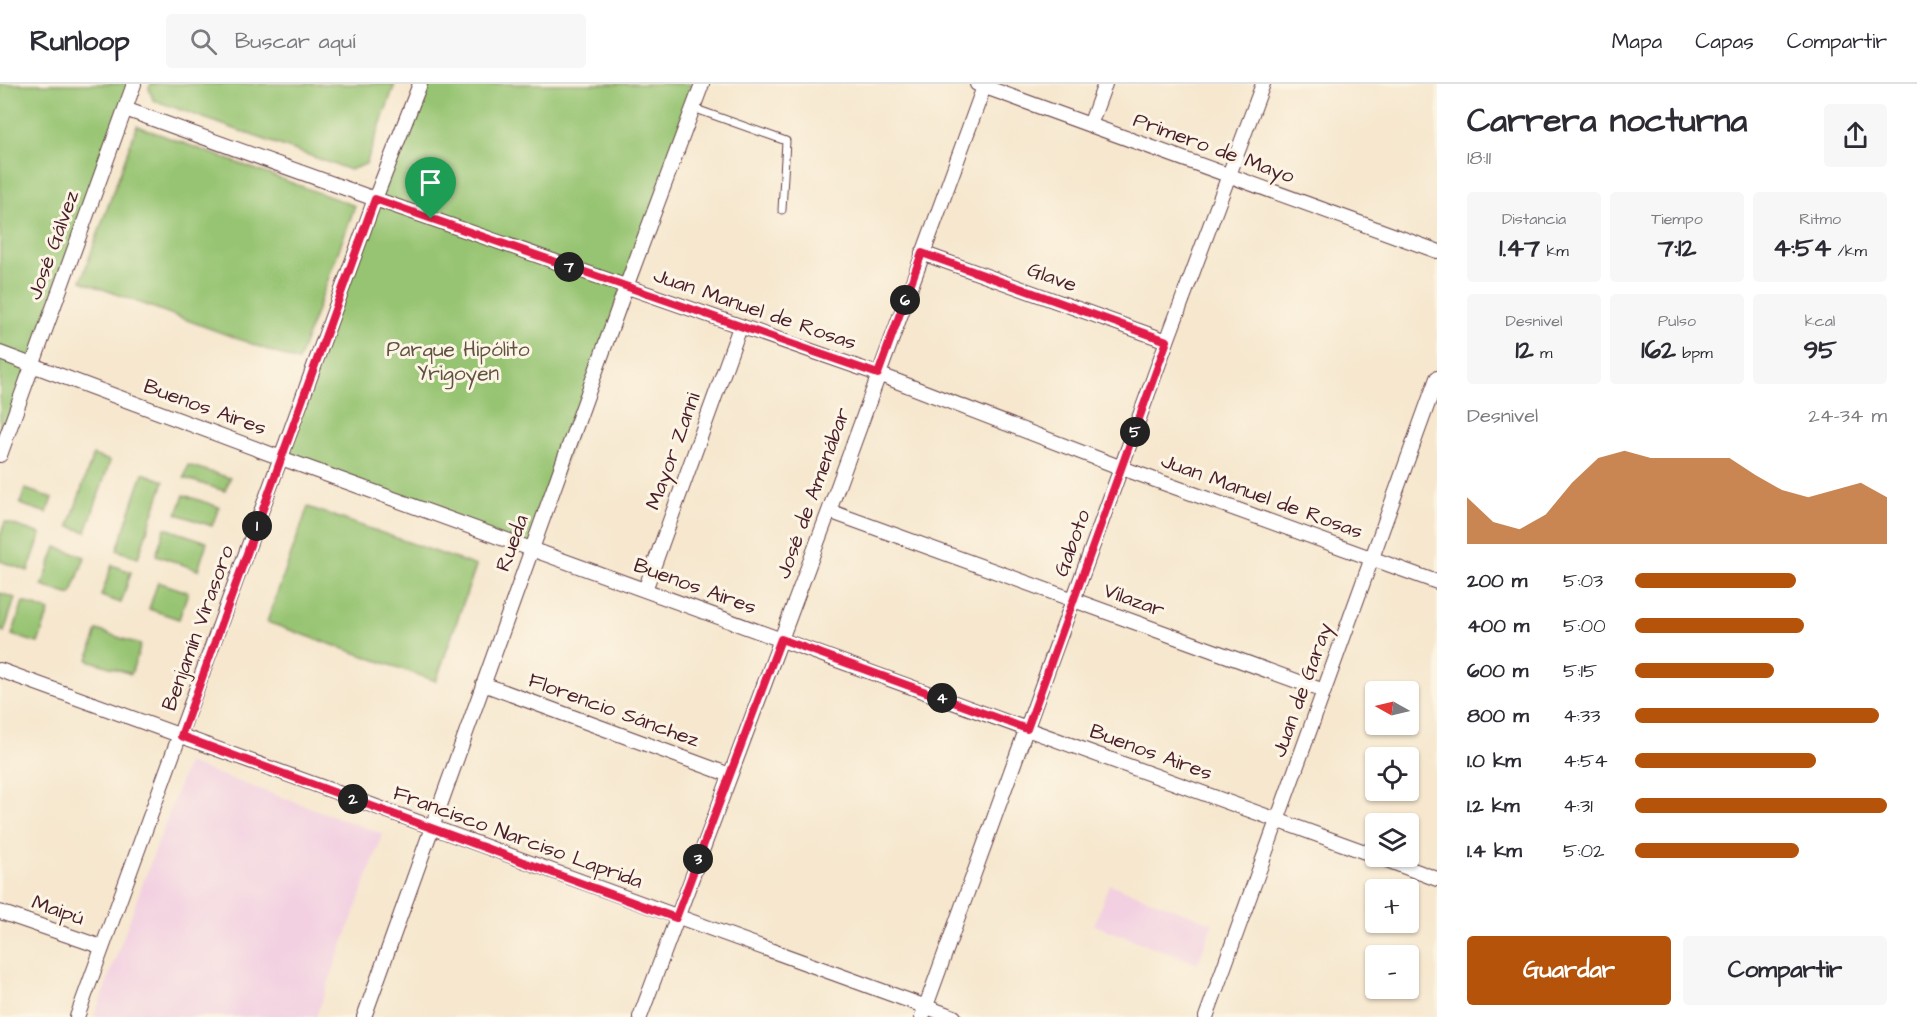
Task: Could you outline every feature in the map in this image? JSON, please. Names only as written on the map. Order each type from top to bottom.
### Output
[{"type":"street","name":"José Gálvez","points":[[0,455],[134,84]]},
{"type":"street","name":"Benjamín Virasoro","points":[[78,1017],[375,199],[420,84]]},
{"type":"street","name":"Rueda","points":[[364,1017],[626,287],[702,84]]},
{"type":"street","points":[[1090,125],[1105,84]]},
{"type":"street","name":"Gaboto","points":[[924,1012],[1167,341],[1263,84]]},
{"type":"street","name":"Primero de Mayo","points":[[982,85],[1437,251]]},
{"type":"street","name":"José de Amenábar","points":[[640,1017],[829,511],[982,85]]},
{"type":"street","name":"Juan Manuel de Rosas","points":[[125,109],[375,199],[878,374],[1122,468],[1437,582]]},
{"type":"street","name":"Glave","points":[[922,253],[1167,341]]},
{"type":"street","name":"Mayor Zanni","points":[[645,590],[740,327]]},
{"type":"street","name":"Buenos Aires","points":[[0,353],[281,458],[1365,852]]},
{"type":"street","name":"Juan de Garay","points":[[1206,1017],[1437,378]]},
{"type":"street","name":"Vilazar","points":[[829,511],[1324,691]]},
{"type":"street","name":"Francisco Narciso Laprida","points":[[0,670],[433,828],[924,1012],[954,1017]]},
{"type":"street","name":"Florencio Sánchez","points":[[483,684],[730,775]]},
{"type":"street","name":"Buenos Aires","points":[[1405,867],[1437,879]]},
{"type":"street","name":"Maipú","points":[[0,912],[102,947]]},
{"type":"lane","points":[[693,108],[786,141],[782,210]]},
{"type":"shaded area","points":[[187,763],[383,834],[316,1017],[94,1017]]},
{"type":"shaded area","points":[[1109,884],[1213,923],[1198,964],[1094,925]]},
{"type":"green space","points":[[0,84],[134,84],[0,455]]},
{"type":"green space","points":[[151,84],[395,84],[366,164],[350,170],[153,100],[149,88]]},
{"type":"green space","name":"Parque Hipólito Yrigoyen","points":[[420,84],[702,84],[533,549],[281,458]]},
{"type":"green space","points":[[137,126],[355,206],[298,361],[81,281]]},
{"type":"green space","points":[[93,455],[110,461],[86,532],[69,526]]},
{"type":"green space","points":[[188,465],[230,478],[225,491],[184,478]]},
{"type":"green space","points":[[143,473],[164,481],[138,558],[117,550]]},
{"type":"green space","points":[[25,489],[52,498],[47,513],[20,504]]},
{"type":"green space","points":[[184,495],[219,507],[212,526],[177,514]]},
{"type":"green space","points":[[308,507],[476,566],[436,681],[267,622]]},
{"type":"green space","points":[[5,522],[41,534],[28,571],[0,561],[0,536]]},
{"type":"green space","points":[[165,528],[207,542],[198,570],[156,555]]},
{"type":"green space","points":[[56,547],[85,557],[71,595],[42,586]]},
{"type":"green space","points":[[112,565],[131,572],[121,603],[101,596]]},
{"type":"green space","points":[[158,582],[188,592],[179,619],[149,609]]},
{"type":"green space","points":[[0,593],[15,598],[4,632],[0,630]]},
{"type":"green space","points":[[23,602],[49,611],[38,643],[12,635]]},
{"type":"green space","points":[[97,630],[141,645],[131,674],[88,660]]},
{"type":"route","points":[[375,199],[431,219],[878,374],[922,253],[1167,341],[1027,729],[781,639],[676,918],[181,736],[375,199]]}]
